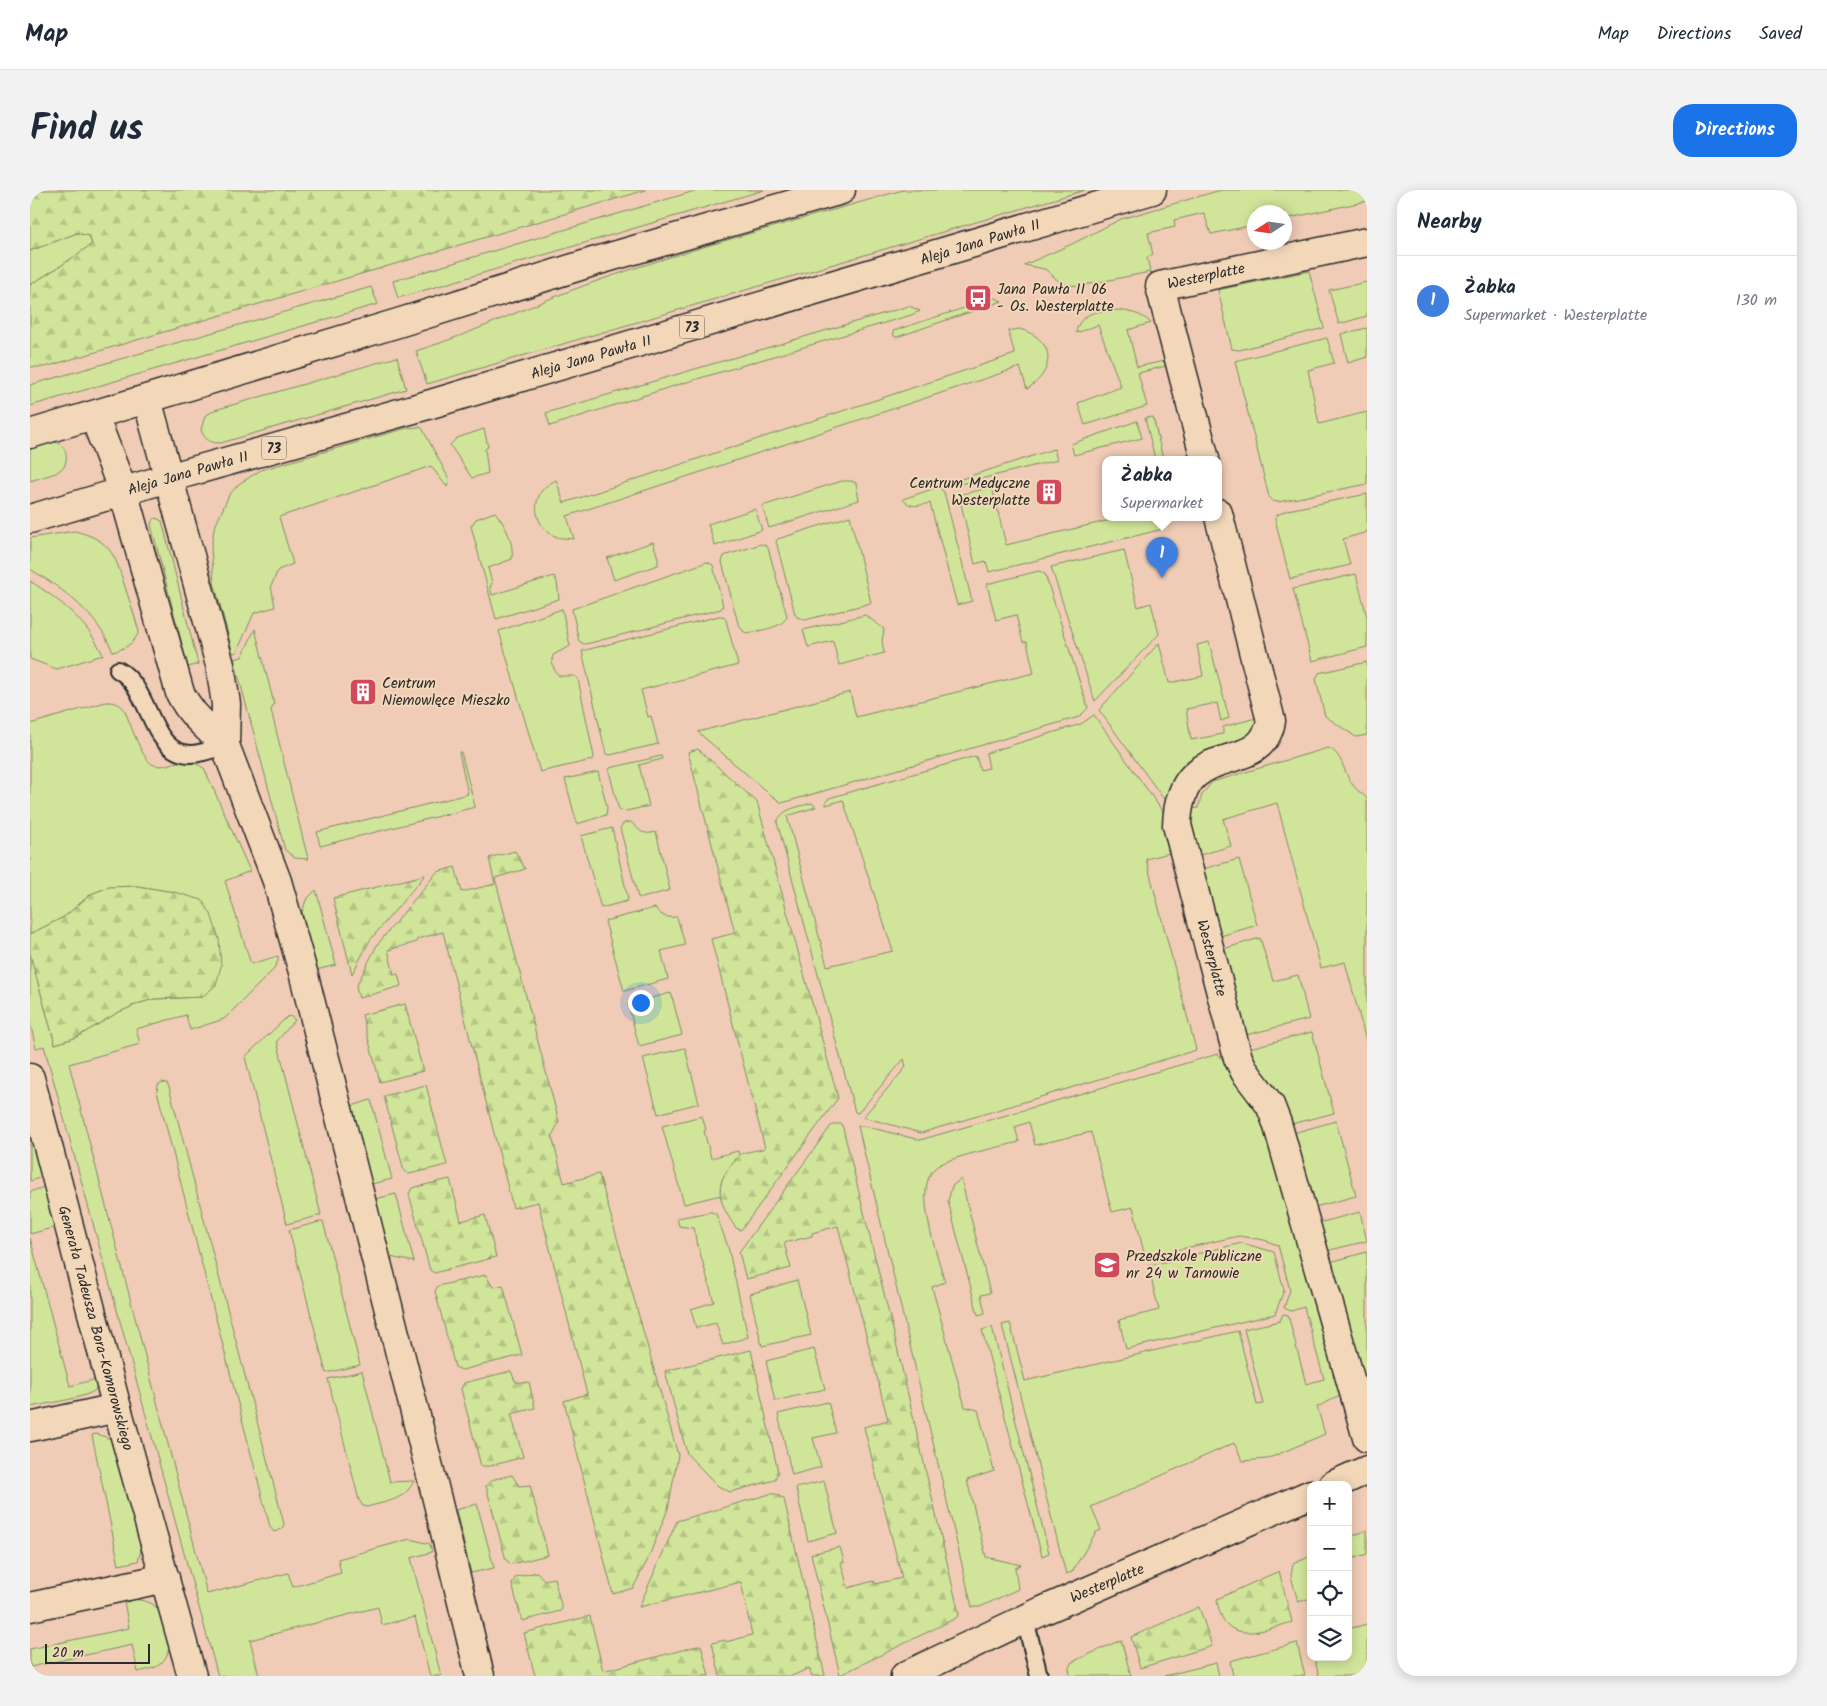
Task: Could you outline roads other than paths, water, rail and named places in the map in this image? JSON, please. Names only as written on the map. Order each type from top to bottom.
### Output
[{"type":"street","points":[[30,434],[596,262],[841,190]]},
{"type":"street","name":"Aleja Jana Pawła II","points":[[30,519],[168,478],[434,404],[1152,190]]},
{"type":"street","name":"Westerplatte","points":[[1204,456],[1160,286],[1367,242]]},
{"type":"street","points":[[147,399],[220,665],[226,704],[225,745],[277,881],[302,972],[434,1487],[480,1676]]},
{"type":"street","points":[[94,416],[123,491],[180,693],[191,712],[225,745]]},
{"type":"street","name":"Westerplatte","points":[[1220,521],[1271,721],[1270,731],[1258,747],[1211,764],[1190,779],[1183,791],[1177,825],[1238,1058],[1245,1072],[1270,1105],[1277,1123],[1367,1438]]},
{"type":"street","name":"Generała Tadeusza Bora-Komorowskiego","points":[[30,1078],[117,1408],[165,1578],[187,1675]]},
{"type":"street","points":[[30,1427],[117,1408]]},
{"type":"street","points":[[1342,1481],[1367,1470]]},
{"type":"street","name":"Westerplatte","points":[[904,1676],[1024,1619],[1307,1496]]},
{"type":"street","points":[[30,1607],[165,1578]]},
{"type":"lane","points":[[118,670],[131,680],[143,699],[163,740],[173,750],[191,754],[225,745]]},
{"type":"lane","points":[[1024,1619],[1039,1676]]},
{"type":"place","name":"Jana Pawła II 06 - Os. Westerplatte","points":[[978,298]]},
{"type":"place","name":"Centrum Medyczne Westerplatte","points":[[1049,492]]},
{"type":"place","name":"Żabka","points":[[1162,578]]},
{"type":"place","name":"Centrum Niemowlęce Mieszko","points":[[363,692]]},
{"type":"place","name":"Przedszkole Publiczne nr 24 w Tarnowie","points":[[1107,1265]]}]
